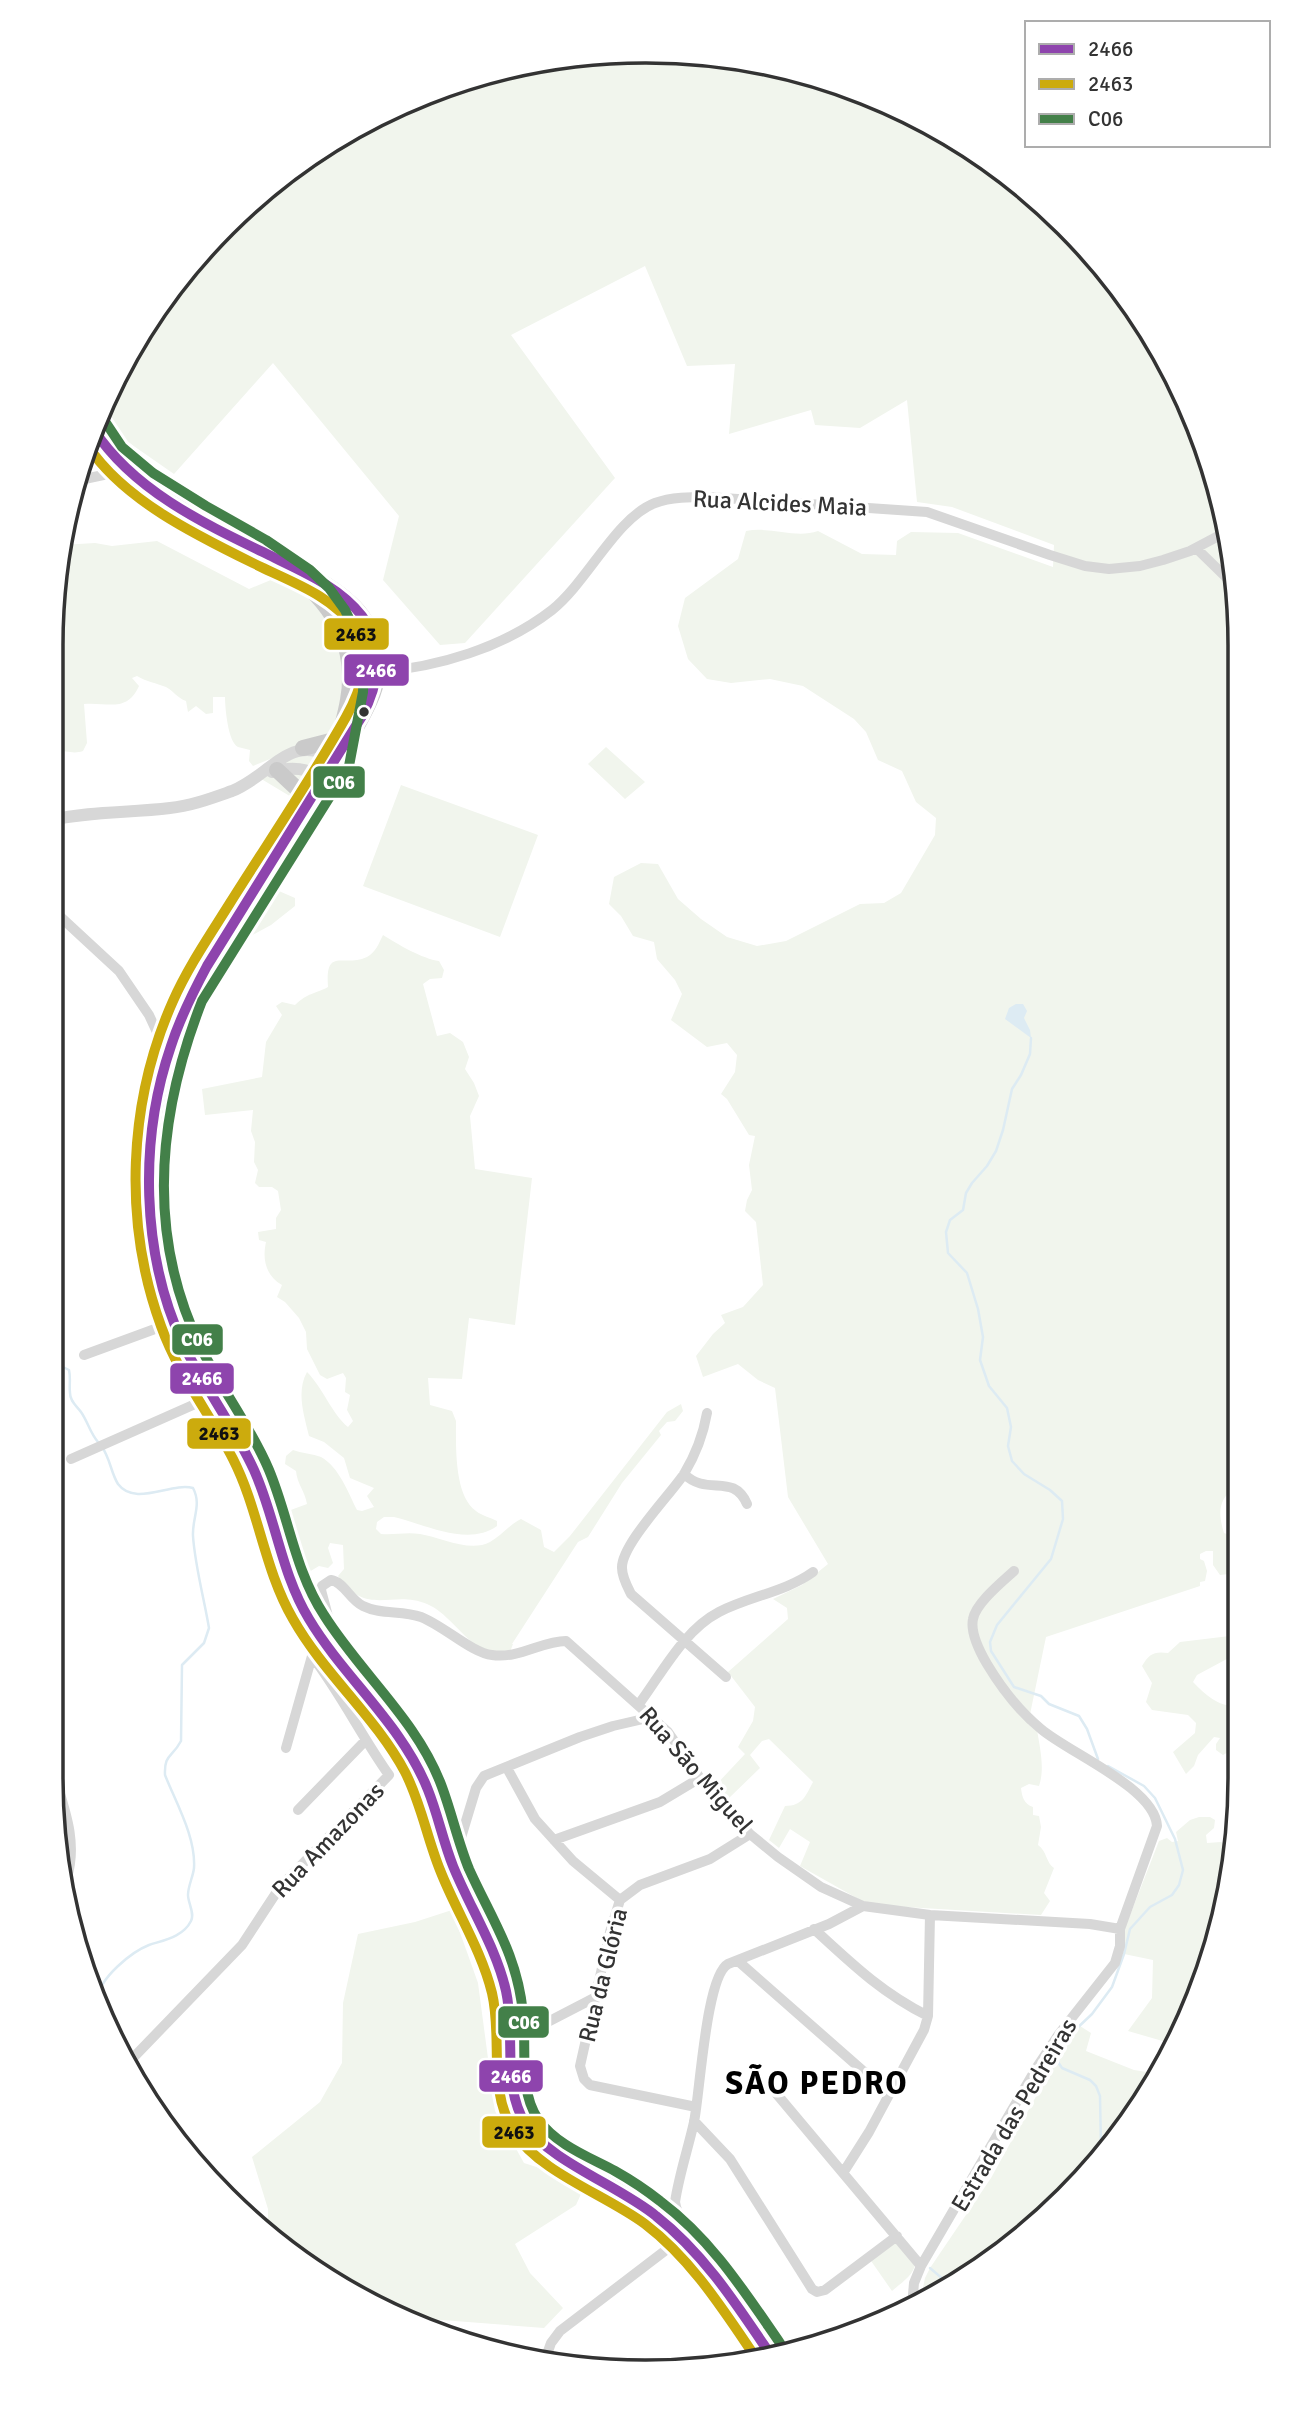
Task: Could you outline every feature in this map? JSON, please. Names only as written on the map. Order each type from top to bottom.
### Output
[{"type":"main road","points":[[101,440],[109,453],[127,470],[180,507],[254,548],[307,573],[361,614],[373,639],[378,672],[365,710],[336,761],[189,995],[178,1020],[155,1116],[148,1188],[155,1248],[174,1322],[211,1397],[250,1461],[262,1489],[289,1580],[319,1634],[407,1748],[420,1772],[453,1865],[498,1962],[509,2008],[512,2079],[516,2104],[523,2122],[548,2148],[633,2199],[683,2237],[697,2251],[765,2347]]},
{"type":"main road","points":[[254,548],[299,579],[322,599],[338,622],[348,651],[351,681],[336,761]]},
{"type":"main road","points":[[303,748],[338,739]]},
{"type":"main road","points":[[277,770],[310,801]]},
{"type":"street","points":[[88,478],[127,470]]},
{"type":"street","name":"Rua Alcides Maia","points":[[378,672],[429,666],[493,643],[536,621],[572,591],[629,520],[657,502],[708,497],[927,512],[1050,555],[1109,569],[1140,566],[1196,548],[1218,536]]},
{"type":"street","points":[[1196,548],[1224,575]]},
{"type":"street","points":[[63,818],[88,813],[172,808],[209,800],[239,788],[303,748],[322,752],[336,761]]},
{"type":"street","points":[[258,777],[277,770],[302,768],[325,779]]},
{"type":"street","points":[[63,919],[119,971],[149,1015],[168,1054]]},
{"type":"street","points":[[84,1355],[174,1322]]},
{"type":"street","points":[[71,1459],[211,1397]]},
{"type":"street","points":[[707,1413],[698,1450],[684,1474],[632,1542],[624,1555],[622,1568],[631,1594],[726,1676]]},
{"type":"street","points":[[684,1474],[696,1484],[733,1488],[744,1497],[747,1504]]},
{"type":"street","name":"Estrada das Pedreiras","points":[[913,2295],[914,2283],[921,2266],[1037,2067],[1059,2034],[1115,1963],[1121,1928],[1155,1833],[1155,1814],[1152,1807],[1130,1787],[1042,1730],[1021,1711],[980,1653],[972,1620],[977,1609],[1014,1571]]},
{"type":"street","points":[[639,1704],[698,1625],[718,1612],[790,1586],[813,1572]]},
{"type":"street","name":"Rua São Miguel","points":[[357,1684],[323,1600],[322,1586],[331,1580],[337,1582],[352,1599],[364,1607],[420,1616],[485,1654],[513,1654],[566,1640],[668,1732],[700,1778],[750,1834],[821,1887],[863,1906],[930,1915],[1121,1928]]},
{"type":"street","points":[[286,1748],[319,1634]]},
{"type":"street","name":"Rua Amazonas","points":[[134,2056],[242,1945],[280,1886],[389,1775],[312,1656]]},
{"type":"street","points":[[453,1865],[479,1782],[490,1773],[580,1737],[652,1717]]},
{"type":"street","points":[[298,1810],[365,1741]]},
{"type":"street","points":[[507,1768],[528,1810],[594,1880],[620,1900]]},
{"type":"street","points":[[554,1840],[660,1802],[700,1778]]},
{"type":"street","points":[[65,1821],[71,1835],[73,1858],[70,1867]]},
{"type":"street","name":"Rua da Glória","points":[[696,2107],[590,2085],[584,2079],[580,2066],[610,1932],[620,1900],[640,1885],[703,1862],[750,1834]]},
{"type":"street","points":[[697,2251],[692,2235],[678,2214],[675,2202],[694,2121],[714,1987],[723,1967],[814,1930],[863,1906]]},
{"type":"street","points":[[843,2173],[892,2092],[919,2042],[928,2016],[930,1915]]},
{"type":"street","points":[[814,1930],[872,1982],[897,2000],[928,2016]]},
{"type":"street","points":[[738,1961],[862,2070],[892,2092]]},
{"type":"street","points":[[511,2041],[596,1997]]},
{"type":"street","points":[[775,2092],[921,2266]]},
{"type":"street","points":[[694,2121],[730,2159],[812,2289],[817,2292],[825,2290],[897,2236]]},
{"type":"street","points":[[548,2352],[554,2337],[566,2325],[683,2237]]},
{"type":"shaded area","points":[[607,64],[684,64],[759,74],[833,94],[868,107],[937,141],[1000,183],[1057,234],[1108,291],[1150,354],[1184,423],[1197,458],[1217,532],[1227,607],[1228,1494],[1222,1503],[1220,1514],[1224,1533],[1228,1534],[1228,1574],[1220,1575],[1213,1565],[1213,1551],[1206,1551],[1200,1554],[1207,1571],[1205,1581],[1200,1582],[1200,1586],[1046,1637],[1028,1724],[1037,1730],[1042,1773],[1039,1786],[1029,1784],[1021,1788],[1024,1800],[1033,1807],[1033,1815],[1039,1816],[1041,1827],[1038,1845],[1054,1868],[1044,1893],[1050,1901],[1041,1915],[889,1906],[862,1901],[800,1866],[810,1842],[790,1829],[779,1848],[769,1840],[785,1806],[800,1802],[813,1782],[769,1739],[762,1741],[750,1755],[760,1768],[728,1799],[715,1786],[745,1754],[738,1747],[753,1721],[755,1707],[728,1672],[788,1619],[787,1608],[773,1599],[802,1585],[828,1564],[788,1497],[775,1388],[758,1380],[738,1364],[703,1377],[696,1356],[725,1323],[721,1315],[743,1307],[763,1285],[756,1222],[745,1211],[752,1190],[749,1165],[755,1136],[749,1135],[727,1099],[721,1094],[735,1072],[737,1055],[727,1043],[707,1047],[671,1020],[682,994],[675,980],[657,959],[654,942],[633,936],[621,916],[609,904],[614,877],[641,863],[658,864],[678,899],[727,937],[757,946],[786,941],[860,904],[884,903],[901,893],[935,835],[936,818],[916,802],[902,771],[878,760],[866,732],[854,719],[803,686],[770,679],[731,683],[707,679],[688,659],[678,626],[685,598],[738,559],[746,531],[801,534],[818,531],[862,554],[896,555],[897,541],[911,532],[958,533],[1053,567],[1054,545],[952,507],[917,502],[907,400],[860,428],[815,425],[811,410],[729,434],[735,364],[687,366],[645,266],[511,335],[615,478],[465,643],[440,645],[383,580],[399,516],[273,363],[174,474],[115,433],[111,414],[141,354],[161,322],[208,261],[261,208],[291,183],[354,141],[423,107],[458,94],[532,74]]},
{"type":"shaded area","points":[[157,541],[249,589],[278,577],[309,595],[334,631],[345,667],[337,725],[326,736],[253,766],[249,761],[250,750],[238,747],[232,739],[225,697],[213,697],[213,713],[206,714],[196,706],[188,712],[186,701],[169,689],[137,676],[132,678],[139,686],[129,700],[116,704],[84,704],[87,743],[83,751],[63,751],[64,607],[72,544],[95,543],[112,546]]},
{"type":"shaded area","points":[[323,589],[359,618],[364,631],[370,661],[367,683],[354,705],[356,672],[352,644],[341,617]]},
{"type":"shaded area","points":[[345,737],[303,804],[258,777],[276,763]]},
{"type":"shaded area","points":[[606,747],[645,782],[625,799],[588,764]]},
{"type":"shaded area","points":[[401,785],[538,835],[500,937],[363,886]]},
{"type":"shaded area","points":[[272,888],[295,898],[295,906],[271,925],[219,953]]},
{"type":"shaded area","points":[[383,935],[418,954],[439,961],[444,970],[442,978],[430,979],[423,984],[437,1036],[450,1033],[463,1042],[469,1057],[465,1069],[479,1096],[470,1116],[475,1169],[532,1178],[515,1325],[469,1318],[462,1379],[428,1378],[430,1405],[452,1411],[456,1421],[458,1470],[464,1494],[476,1511],[497,1521],[497,1526],[485,1532],[460,1534],[394,1517],[384,1517],[377,1522],[376,1529],[381,1534],[420,1534],[473,1546],[490,1542],[521,1519],[541,1530],[544,1547],[554,1552],[570,1536],[667,1412],[681,1404],[683,1411],[675,1421],[667,1422],[659,1431],[661,1435],[622,1483],[588,1537],[578,1542],[512,1644],[510,1652],[503,1657],[477,1646],[440,1612],[427,1604],[414,1600],[370,1599],[349,1589],[338,1576],[344,1569],[343,1545],[330,1543],[328,1548],[333,1563],[328,1568],[319,1566],[304,1575],[295,1571],[297,1550],[291,1547],[280,1514],[307,1504],[296,1471],[285,1464],[286,1456],[293,1450],[327,1461],[342,1480],[357,1510],[374,1507],[367,1496],[374,1488],[350,1478],[344,1458],[324,1442],[309,1436],[301,1396],[307,1372],[348,1427],[353,1421],[347,1410],[350,1395],[345,1392],[346,1378],[343,1373],[327,1379],[320,1375],[307,1349],[306,1332],[299,1318],[277,1297],[282,1285],[272,1277],[266,1267],[266,1242],[259,1240],[258,1232],[276,1229],[276,1218],[281,1210],[278,1191],[272,1187],[259,1187],[255,1183],[258,1170],[254,1162],[255,1142],[251,1131],[253,1110],[205,1115],[202,1089],[262,1077],[266,1042],[282,1015],[276,1006],[282,1002],[295,1005],[328,987],[329,967],[333,962],[367,957],[375,950]]},
{"type":"shaded area","points":[[1023,1004],[1027,1011],[1024,1018],[1031,1038],[1005,1019],[1009,1008]]},
{"type":"shaded area","points":[[1228,1636],[1228,1658],[1197,1675],[1193,1682],[1208,1696],[1228,1705],[1228,1752],[1223,1755],[1216,1750],[1220,1738],[1214,1737],[1186,1774],[1173,1752],[1195,1733],[1196,1723],[1188,1715],[1152,1710],[1146,1702],[1152,1683],[1142,1666],[1152,1654],[1168,1653],[1180,1642]]},
{"type":"shaded area","points":[[1210,1817],[1215,1820],[1214,1828],[1206,1835],[1207,1843],[1224,1844],[1223,1854],[1217,1891],[1197,1965],[1165,2042],[1128,2031],[1152,1998],[1153,1960],[1124,1954],[1125,1928],[1159,1841],[1167,1838],[1172,1842],[1178,1841],[1176,1832],[1190,1820]]},
{"type":"shaded area","points":[[452,1910],[478,1983],[495,2111],[524,2163],[586,2183],[576,2205],[515,2244],[530,2273],[563,2308],[544,2328],[432,2319],[423,2316],[354,2282],[291,2240],[268,2221],[268,2209],[252,2157],[320,2102],[342,2063],[343,2003],[358,1934],[415,1922]]},
{"type":"shaded area","points":[[1080,2026],[1091,2033],[1086,2051],[1134,2070],[1148,2072],[1108,2132],[1057,2189],[1000,2240],[923,2290],[930,2268],[991,2178],[1066,2042]]},
{"type":"shaded area","points":[[896,2240],[915,2264],[910,2275],[892,2291],[869,2258]]},
{"type":"waterway","points":[[1031,1038],[1030,1054],[1012,1089],[996,1151],[972,1183],[966,1193],[963,1210],[950,1220],[946,1232],[948,1253],[967,1273],[978,1309],[983,1337],[980,1360],[989,1386],[1007,1408],[1011,1427],[1008,1446],[1012,1461],[1024,1474],[1062,1501],[1063,1519],[1051,1559],[997,1625],[990,1642],[991,1651],[1014,1687],[1041,1696],[1049,1704],[1079,1716],[1098,1759]]},
{"type":"waterway","points":[[63,1367],[69,1370],[71,1399],[98,1442]]},
{"type":"waterway","points":[[102,1447],[118,1484],[125,1491],[143,1494],[174,1488],[193,1488],[197,1500],[193,1529],[194,1547],[209,1628],[204,1643],[182,1665],[181,1741],[167,1759],[165,1768],[165,1775],[192,1844],[194,1868],[188,1895],[192,1918],[183,1931],[142,1948],[125,1960],[102,1986]]},
{"type":"waterway","points":[[1101,2141],[1100,2096],[1096,2086],[1090,2080],[1062,2068],[1058,2062],[1059,2055],[1073,2032],[1092,2014],[1112,1987],[1130,1929],[1150,1907],[1172,1895],[1179,1885],[1183,1870],[1175,1839],[1155,1798],[1144,1786],[1108,1766]]},
{"type":"waterway","points":[[930,2268],[942,2279]]},
{"type":"transit line","name":"C06","points":[[107,424],[122,447],[153,473],[266,540],[310,570],[329,588],[345,610],[357,635],[364,664],[363,692],[349,766],[202,1001],[187,1044],[167,1132],[164,1175],[165,1219],[183,1305],[201,1348],[269,1470],[299,1562],[314,1598],[339,1637],[404,1719],[432,1763],[469,1869],[502,1938],[515,1973],[523,2013],[528,2095],[538,2119],[563,2143],[633,2182],[679,2216],[726,2267],[780,2343]]},
{"type":"transit line","name":"2466","points":[[101,439],[129,471],[173,504],[220,531],[306,573],[342,596],[362,616],[374,640],[377,653],[376,678],[362,716],[207,966],[187,1005],[171,1046],[153,1119],[149,1196],[152,1235],[169,1309],[191,1360],[254,1470],[285,1565],[309,1619],[323,1641],[404,1744],[428,1790],[453,1866],[502,1975],[509,2008],[511,2077],[518,2110],[526,2125],[536,2138],[551,2150],[641,2205],[673,2230],[717,2279],[766,2347]]},
{"type":"transit line","name":"2463","points":[[95,455],[122,484],[166,517],[214,544],[312,591],[335,607],[353,627],[359,639],[363,662],[357,695],[346,717],[192,963],[158,1040],[139,1121],[136,1204],[149,1286],[161,1326],[176,1361],[242,1478],[275,1580],[293,1619],[319,1658],[379,1732],[411,1784],[440,1870],[475,1946],[492,1993],[498,2081],[506,2116],[514,2132],[525,2146],[556,2171],[629,2213],[662,2238],[705,2285],[751,2350]]},
{"type":"district","name":"SÃO PEDRO","points":[[817,2083]]}]
